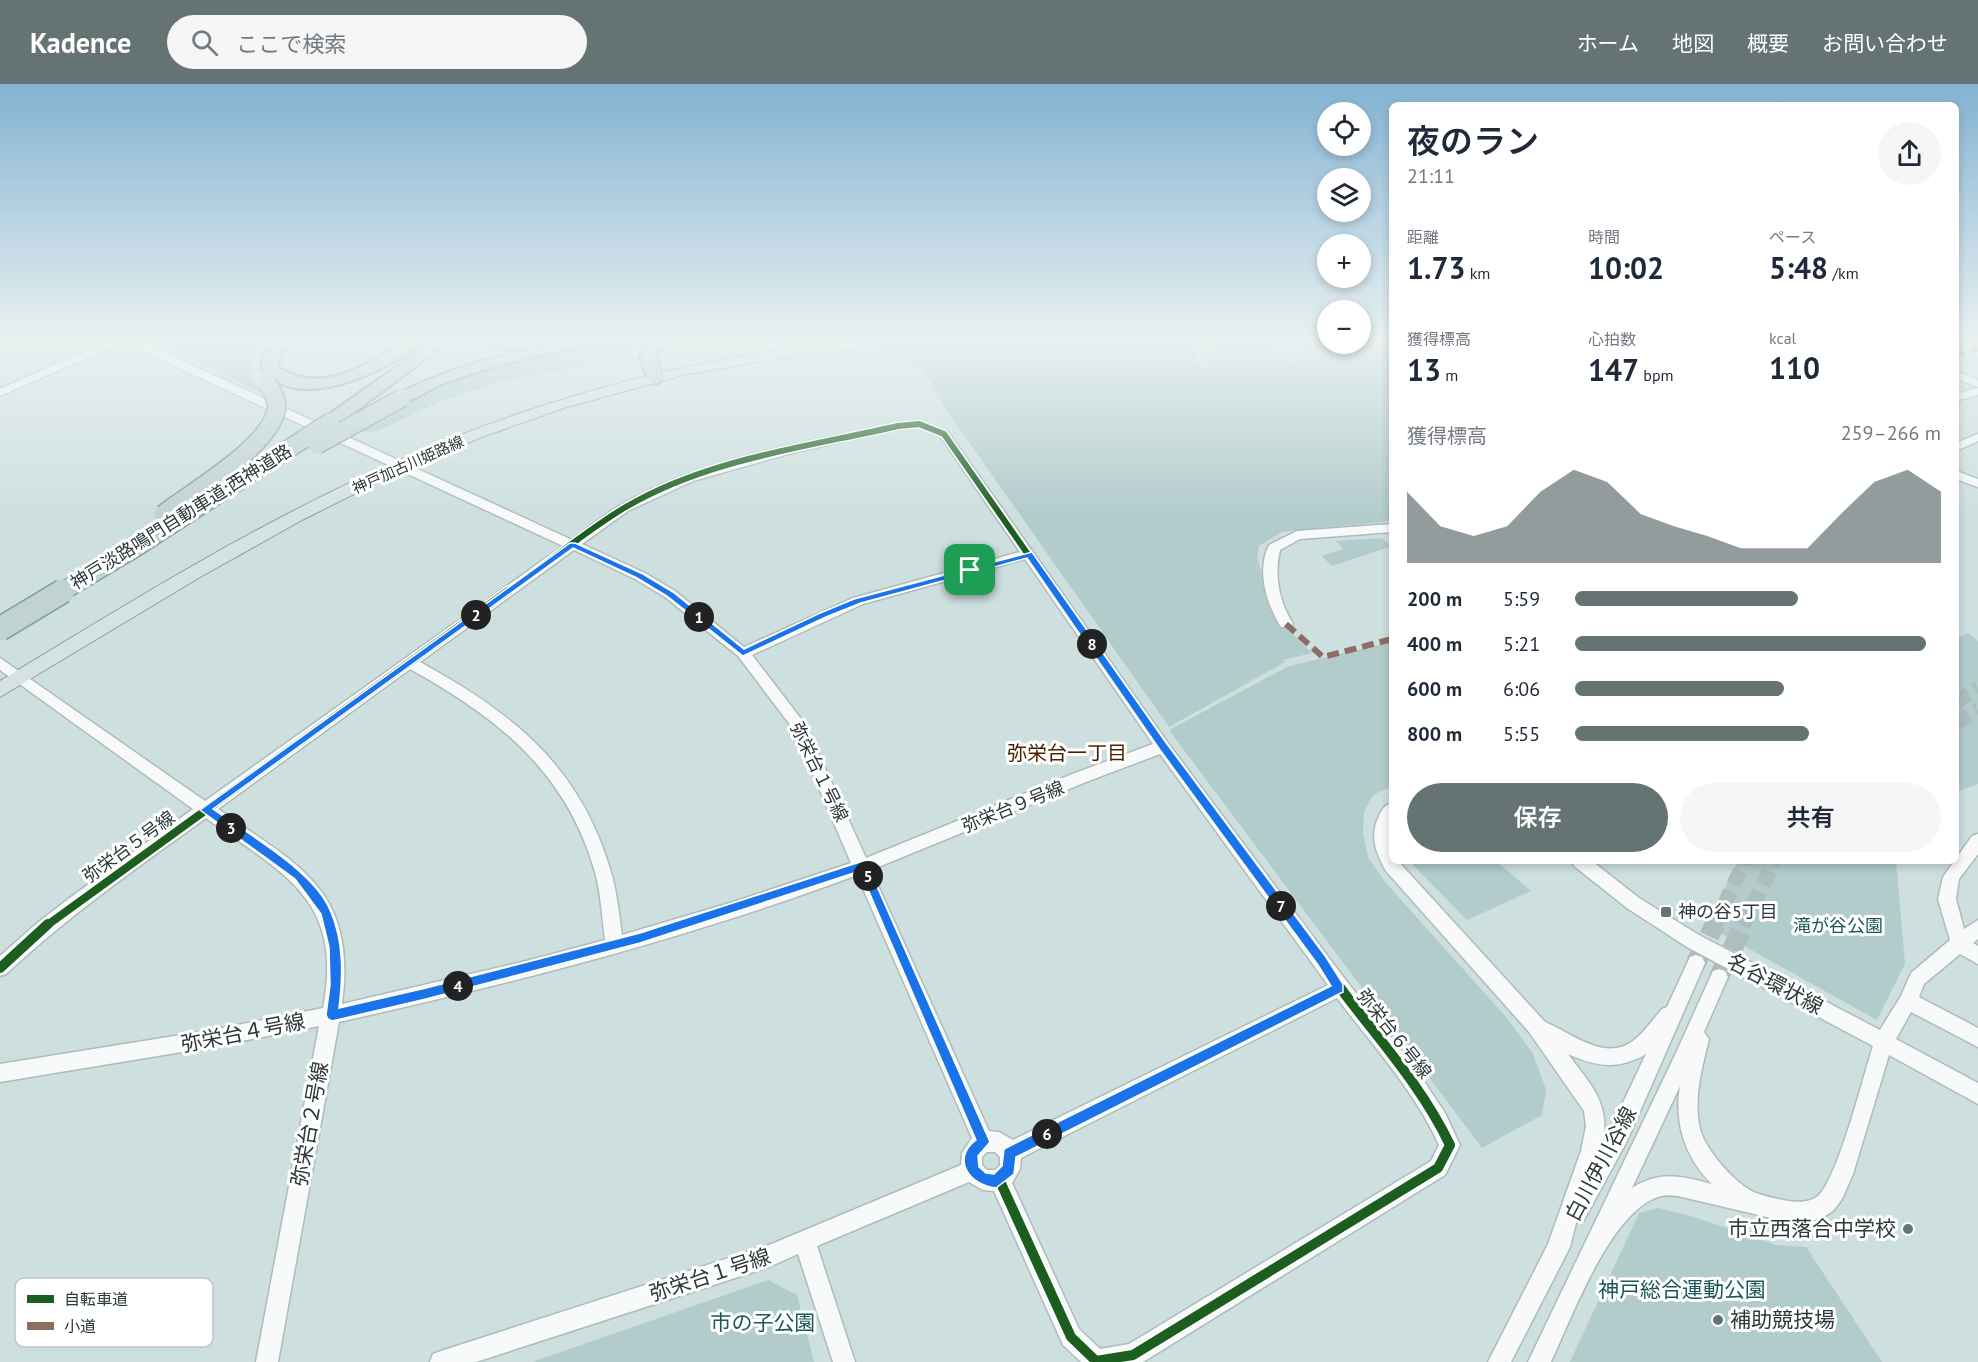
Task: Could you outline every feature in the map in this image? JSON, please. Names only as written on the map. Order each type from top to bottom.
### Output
[{"type":"highway","points":[[151,525],[173,505],[230,464],[261,437],[271,424],[277,410],[276,398]]},
{"type":"highway","name":"神戸淡路鳴門自動車道;西神道路","points":[[0,614],[326,419],[355,398]]},
{"type":"highway","name":"神戸淡路鳴門自動車道;西神道路","points":[[0,629],[132,550],[358,398]]},
{"type":"highway","points":[[132,550],[178,527],[403,398]]},
{"type":"main road","name":"神戸加古川姫路線","points":[[0,690],[8,672],[260,524],[394,463],[529,408],[569,398]]},
{"type":"street","name":"弥栄台１号線","points":[[253,398],[640,576],[670,594],[743,653],[800,728],[984,1142]]},
{"type":"street","name":"弥栄台６号線","points":[[573,544],[624,508],[686,478],[898,426],[919,424],[944,434],[1163,747],[1322,961],[1339,988],[1360,1011],[1439,1118],[1450,1145],[1438,1168],[1133,1355],[1096,1361],[1071,1337],[999,1179]]},
{"type":"street","points":[[1959,442],[1978,436]]},
{"type":"street","points":[[1959,442],[1978,447]]},
{"type":"street","points":[[1959,476],[1978,483]]},
{"type":"street","points":[[1286,624],[1274,601],[1270,560],[1274,548],[1298,535],[1389,528]]},
{"type":"street","name":"弥栄台５号線","points":[[0,968],[42,929],[68,909],[573,544]]},
{"type":"street","points":[[743,653],[813,619],[858,601],[1029,554]]},
{"type":"street","points":[[410,663],[478,702],[502,720],[536,753],[565,792],[592,844],[603,873],[615,944]]},
{"type":"street","name":"弥栄台２号線","points":[[8,672],[299,876],[326,912],[335,947],[336,985],[267,1362]]},
{"type":"street","name":"弥栄台９号線","points":[[863,866],[1163,747]]},
{"type":"street","points":[[1389,813],[1384,820],[1381,840],[1389,859]]},
{"type":"street","points":[[1978,841],[1951,876],[1947,899],[1960,944],[1978,956]]},
{"type":"street","points":[[1391,864],[1536,1026],[1588,1096],[1596,1126],[1591,1151],[1558,1246]]},
{"type":"street","name":"名谷環状線","points":[[1584,864],[1633,903],[1693,941],[1978,1094]]},
{"type":"street","name":"弥栄台４号線","points":[[0,1073],[131,1055],[426,994],[640,938],[863,866]]},
{"type":"street","points":[[1594,1248],[1633,1200],[1650,1189],[1665,1184],[1681,1185],[1789,1213],[1818,1209],[1829,1201],[1836,1192],[1843,1173],[1883,1042],[1908,1001],[1917,979],[1978,928]]},
{"type":"street","name":"白川伊川谷線","points":[[1499,1362],[1558,1246],[1620,1134],[1696,963]]},
{"type":"street","name":"白川伊川谷線","points":[[1539,1362],[1719,977]]},
{"type":"street","points":[[1009,1153],[1339,988]]},
{"type":"street","points":[[1710,998],[1690,1080],[1686,1109],[1688,1127],[1694,1144],[1709,1166],[1750,1202]]},
{"type":"street","points":[[1908,1001],[1978,1038]]},
{"type":"street","points":[[1536,1026],[1580,1050],[1601,1057],[1617,1056],[1641,1047],[1677,1007]]},
{"type":"street","points":[[984,1142],[998,1142],[1009,1153],[1009,1169],[999,1179],[984,1180],[973,1170],[972,1155],[975,1149],[984,1142]]},
{"type":"street","name":"弥栄台１号線","points":[[441,1362],[769,1256],[973,1170]]},
{"type":"street","points":[[806,1241],[844,1362]]},
{"type":"green space","points":[[416,398],[452,398],[378,431],[364,432],[358,428]]},
{"type":"green space","points":[[939,398],[1389,398],[1389,521],[1282,532],[1259,546],[1257,557],[1274,616],[1312,653],[1283,660],[1285,662],[1169,727]]},
{"type":"green space","points":[[1381,538],[1389,544],[1389,547],[1332,566],[1322,556],[1343,549],[1336,541]]},
{"type":"green space","points":[[1968,633],[1978,641],[1978,784],[1959,791],[1959,637]]},
{"type":"green space","points":[[1389,643],[1389,787],[1373,795],[1364,812],[1363,833],[1368,857],[1385,882],[1507,1018],[1533,1054],[1546,1090],[1542,1115],[1482,1148],[1169,730],[1289,666]]},
{"type":"green space","points":[[1412,864],[1500,864],[1531,891],[1467,920]]},
{"type":"green space","name":"滝が谷公園","points":[[1736,864],[1896,864],[1905,964],[1877,1020],[1706,925]]},
{"type":"green space","name":"補助競技場","points":[[1658,1208],[1694,1217],[1776,1245],[1806,1247],[1882,1362],[1570,1362],[1639,1213]]},
{"type":"green space","name":"市の子公園","points":[[768,1280],[797,1295],[814,1362],[532,1362]]},
{"type":"tunnel","points":[[1959,700],[1978,688]]},
{"type":"tunnel","points":[[1959,721],[1978,710]]},
{"type":"tunnel","points":[[1714,926],[1744,864]]},
{"type":"tunnel","points":[[1743,926],[1773,864]]},
{"type":"tunnel","points":[[1696,963],[1715,924]]},
{"type":"tunnel","points":[[1719,977],[1744,924]]},
{"type":"marked path","points":[[1286,624],[1323,657],[1389,640]]},
{"type":"cycle path","points":[[0,968],[42,929],[77,902],[624,508],[689,478],[723,467],[792,449],[898,426],[919,424],[944,434],[1163,747],[1424,1096],[1450,1145],[1438,1168],[1133,1355],[1096,1361],[1071,1337],[999,1179]]},
{"type":"place","name":"神の谷5丁目","points":[[1666,912]]},
{"type":"place","name":"市立西落合中学校","points":[[1908,1229]]},
{"type":"place","name":"補助競技場","points":[[1718,1320]]},
{"type":"district","name":"弥栄台一丁目","points":[[1067,753]]},
{"type":"route","points":[[573,544],[585,552],[640,576],[670,594],[743,653],[858,601],[970,570],[1029,554],[1163,747],[1322,961],[1339,988],[1009,1153],[1011,1164],[1009,1169],[996,1181],[984,1180],[974,1173],[972,1155],[975,1149],[984,1142],[863,866],[640,938],[426,994],[332,1015],[336,985],[335,947],[326,912],[299,876],[205,810],[573,544]]},
{"type":"park label","name":"神戸総合運動公園","points":[[1682,1290]]}]
